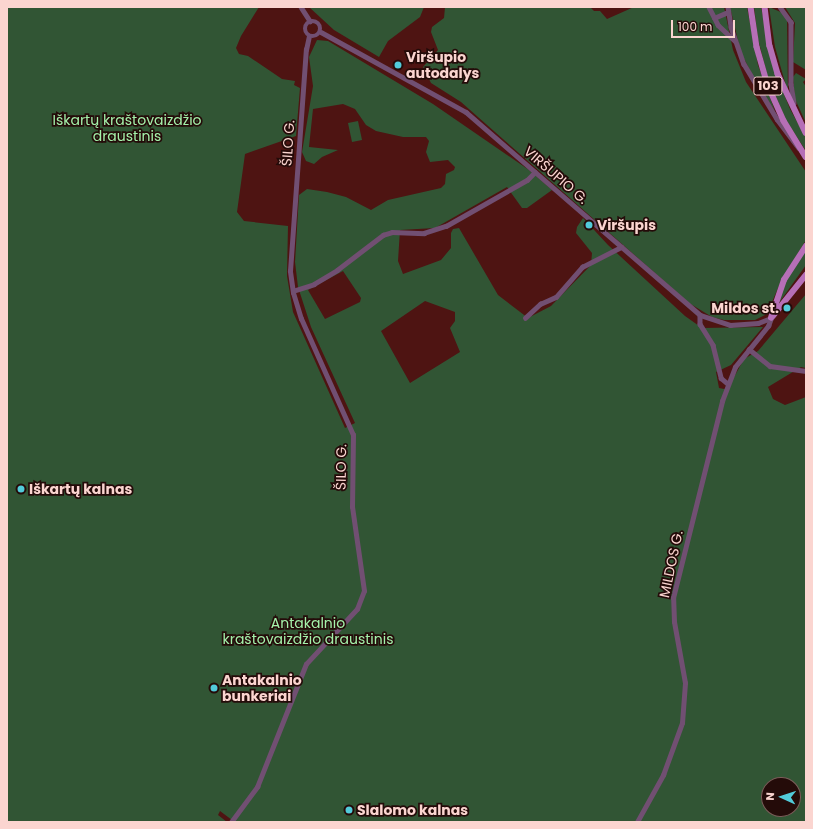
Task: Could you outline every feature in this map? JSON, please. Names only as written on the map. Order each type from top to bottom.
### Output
[{"type":"main road","name":"103","points":[[751,7],[757,47],[768,86],[784,121],[806,157]]},
{"type":"main road","name":"103","points":[[765,7],[774,61],[797,117],[806,133]]},
{"type":"main road","points":[[771,318],[784,280],[806,246]]},
{"type":"main road","points":[[771,318],[806,275]]},
{"type":"main road","points":[[794,289],[806,282]]},
{"type":"street","name":"VIRŠUPIO G.","points":[[301,7],[310,21],[320,24],[321,32],[459,107],[700,315],[730,325],[749,325],[771,318]]},
{"type":"street","points":[[709,7],[714,18],[735,41]]},
{"type":"street","points":[[780,7],[791,22],[790,84],[797,117]]},
{"type":"street","points":[[714,18],[728,9],[735,41],[744,64],[759,92],[806,157]]},
{"type":"street","points":[[310,21],[305,28],[309,36],[316,36],[321,32]]},
{"type":"street","name":"ŠILO G.","points":[[230,822],[258,787],[306,664],[357,609],[364,591],[352,507],[353,435],[302,319],[293,291],[290,259],[306,50],[309,36]]},
{"type":"street","points":[[293,291],[314,284],[337,270],[383,235],[392,232],[421,234],[446,226],[527,180],[535,172]]},
{"type":"street","points":[[525,318],[540,304],[562,291],[582,267],[621,247]]},
{"type":"street","points":[[700,315],[700,324],[713,345],[721,378],[727,383]]},
{"type":"street","name":"MILDOS G.","points":[[636,822],[663,775],[682,723],[685,683],[674,622],[673,598],[727,383],[735,367],[750,349],[771,318]]},
{"type":"street","points":[[750,349],[770,366],[806,371]]},
{"type":"green space","points":[[7,7],[259,7],[241,36],[236,48],[239,54],[248,56],[282,79],[295,81],[294,85],[300,88],[296,136],[245,154],[237,212],[244,221],[288,226],[287,276],[293,312],[345,428],[355,423],[311,327],[298,287],[295,262],[299,195],[307,189],[327,192],[346,197],[371,210],[388,200],[441,188],[445,184],[446,174],[454,170],[455,167],[448,160],[430,162],[426,152],[429,141],[426,137],[403,137],[376,131],[366,125],[355,109],[343,104],[313,109],[309,147],[338,150],[322,157],[314,164],[306,161],[302,152],[313,86],[309,57],[317,40],[328,41],[433,104],[529,170],[552,190],[527,208],[522,208],[507,187],[435,228],[400,230],[398,261],[403,274],[441,260],[451,248],[451,233],[453,229],[459,228],[498,295],[528,318],[551,306],[591,265],[592,253],[576,233],[577,227],[583,218],[608,245],[685,316],[702,328],[763,327],[731,365],[716,372],[719,388],[724,389],[728,388],[744,359],[758,351],[806,294],[806,368],[801,367],[768,387],[773,399],[785,405],[806,397],[806,822],[231,822],[232,820],[220,811],[218,815],[227,822],[7,822]],"holes":[[[343,271],[361,298],[360,302],[325,319],[308,290]],[[425,301],[455,312],[455,321],[450,328],[460,352],[410,383],[381,331]]]},
{"type":"green space","points":[[309,7],[424,7],[420,17],[388,41],[379,57],[334,30]]},
{"type":"green space","points":[[445,7],[590,7],[594,11],[600,11],[607,19],[634,7],[724,7],[733,50],[746,82],[806,172],[806,240],[781,281],[767,314],[755,320],[724,320],[712,317],[689,303],[461,102],[431,83],[423,67],[438,50],[431,32],[432,27],[444,18]]},
{"type":"green space","points":[[730,7],[747,7],[758,65],[775,111],[759,87],[741,53]]},
{"type":"green space","points":[[754,7],[761,7],[773,67],[790,109],[806,138],[806,151],[786,120],[768,78],[758,39]]},
{"type":"green space","points":[[769,7],[783,13],[787,20],[788,93],[775,47]]},
{"type":"green space","points":[[785,7],[806,7],[806,70],[793,62],[795,23]]},
{"type":"green space","points":[[796,73],[806,79],[803,82],[806,87],[806,123],[795,99],[793,77]]},
{"type":"green space","points":[[358,121],[362,140],[352,142],[348,123]]},
{"type":"green space","points":[[806,249],[806,265],[776,307],[786,280]]},
{"type":"place","name":"Viršupio autodalys","points":[[398,65]]},
{"type":"place","name":"Viršupis","points":[[589,225]]},
{"type":"place","name":"Mildos st.","points":[[787,308]]},
{"type":"place","name":"Iškartų kalnas","points":[[21,489]]},
{"type":"place","name":"Antakalnio bunkeriai","points":[[214,688]]},
{"type":"place","name":"Slalomo kalnas","points":[[349,810]]},
{"type":"park label","name":"Iškartų kraštovaizdžio draustinis","points":[[127,128]]},
{"type":"park label","name":"Antakalnio kraštovaizdžio draustinis","points":[[308,632]]}]
